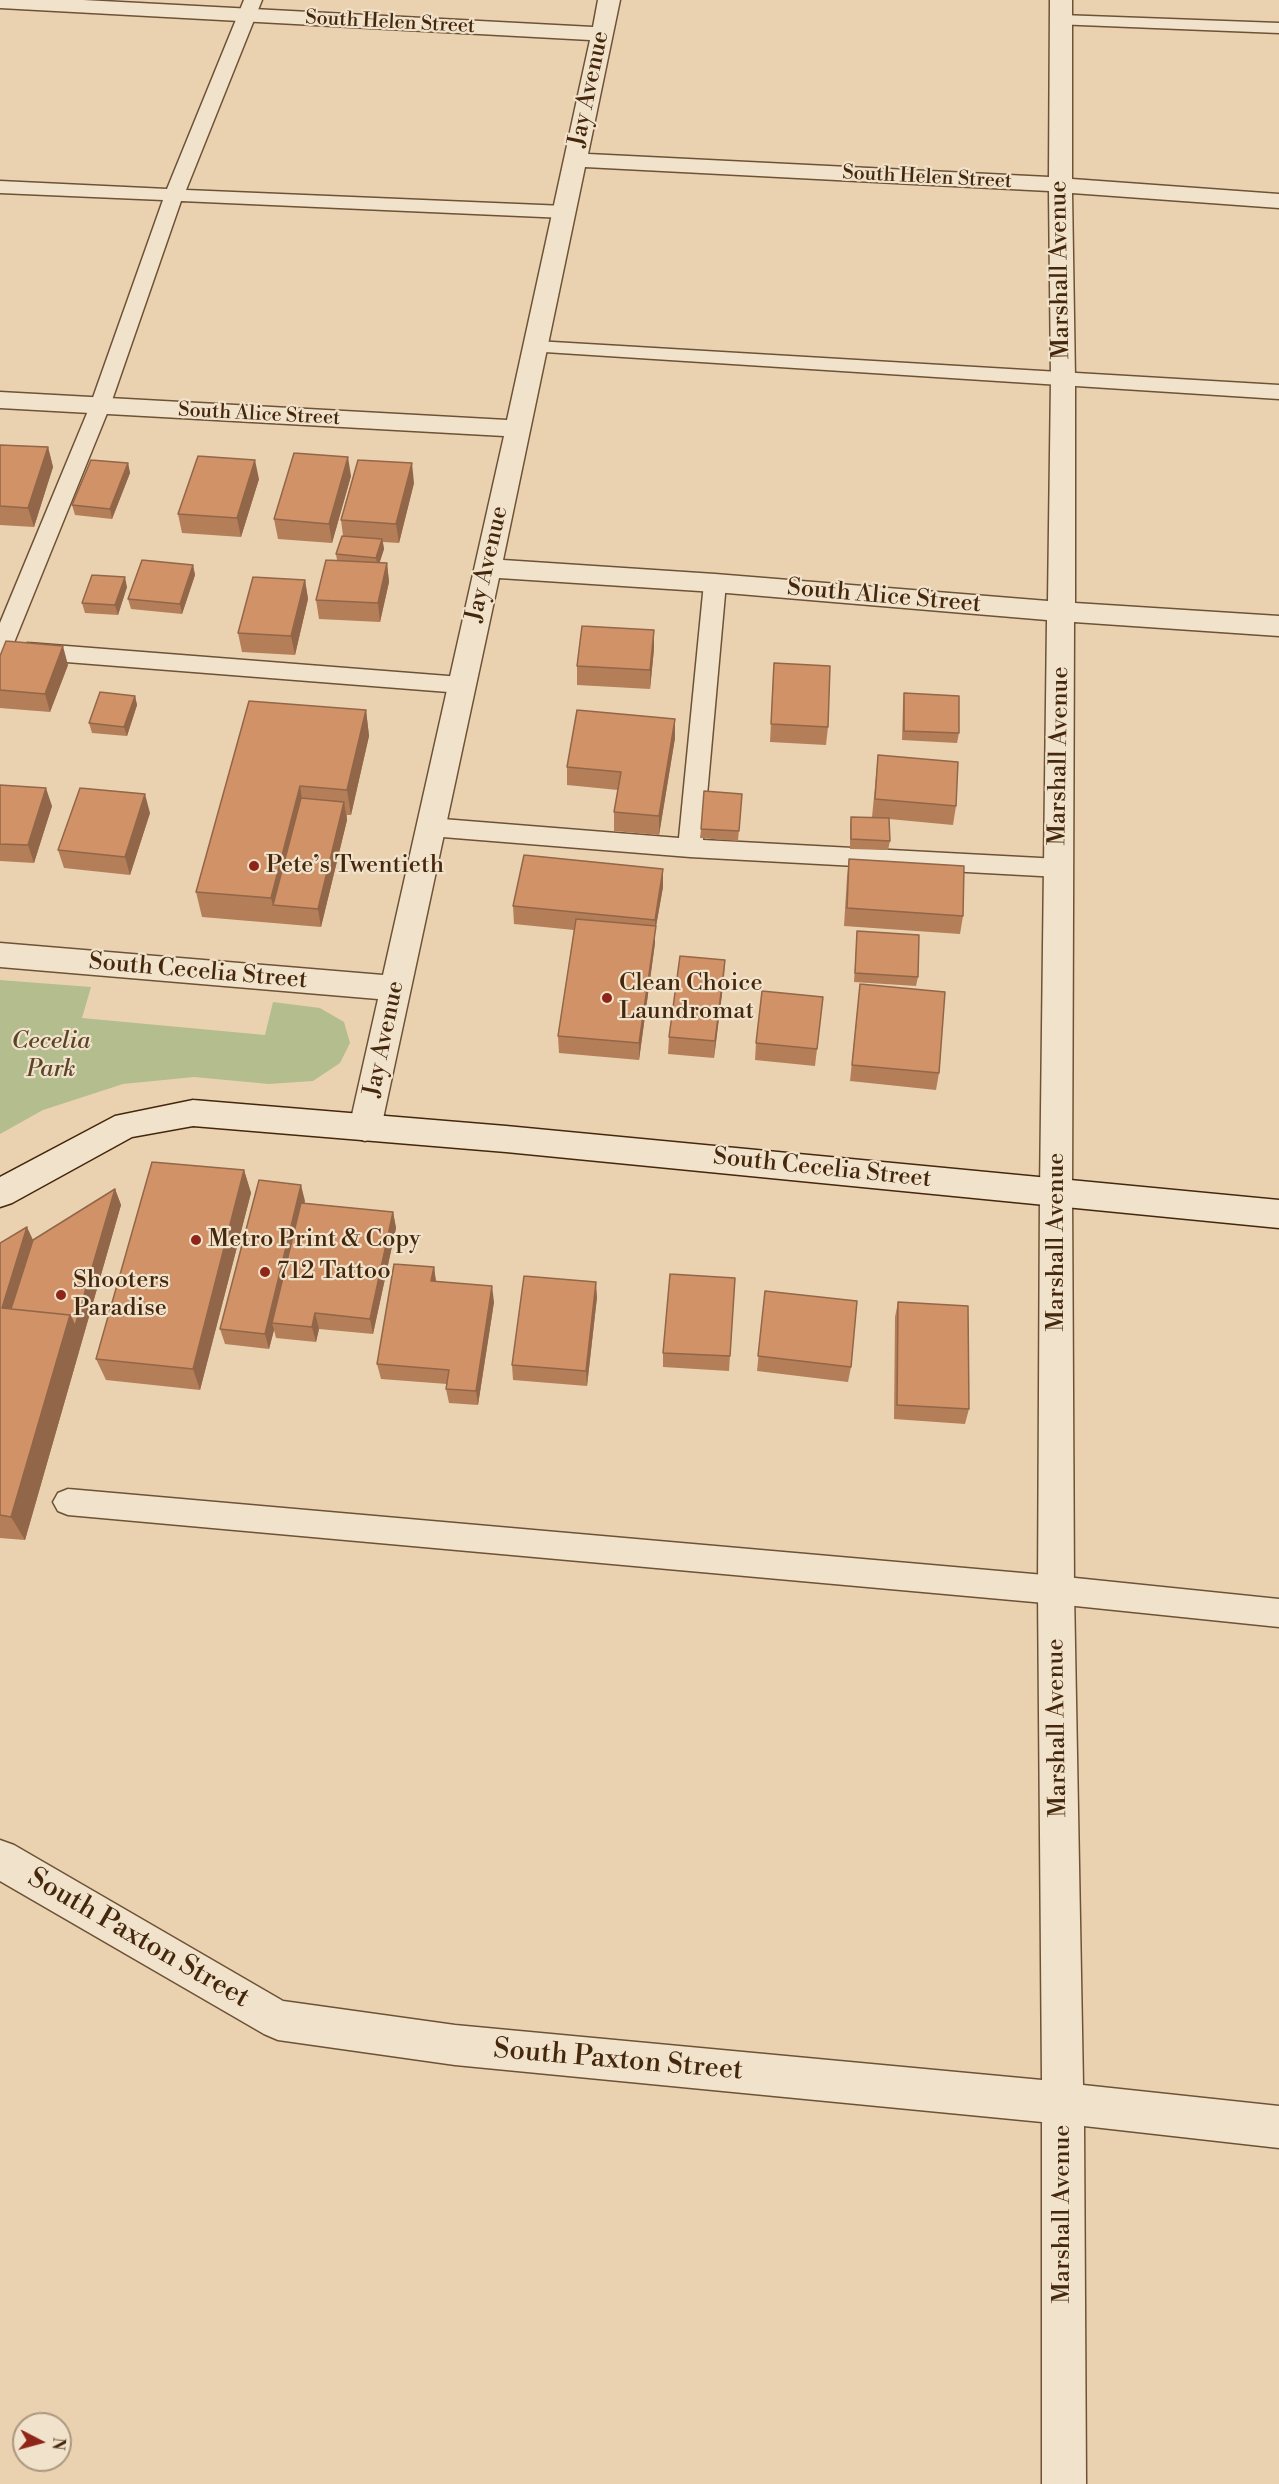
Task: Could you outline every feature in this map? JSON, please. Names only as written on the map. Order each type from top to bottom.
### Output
[{"type":"street","name":"Jay Avenue","points":[[365,1128],[536,347],[609,0]]},
{"type":"street","name":"South Helen Street","points":[[0,2],[251,8],[601,34]]},
{"type":"street","name":"Marshall Avenue","points":[[1061,10],[1060,185],[1063,378],[1056,1192],[1056,1590],[1063,2103],[1064,2484]]},
{"type":"street","name":"South Helen Street","points":[[575,160],[1060,185],[1279,201]]},
{"type":"street","name":"South Alice Street","points":[[0,400],[518,429]]},
{"type":"street","name":"South Alice Street","points":[[488,568],[715,583],[1062,612],[1279,627]]},
{"type":"street","name":"South Cecelia Street","points":[[0,956],[396,988]]},
{"type":"street","name":"South Cecelia Street","points":[[0,1193],[126,1125],[194,1113],[518,1140],[1279,1214]]},
{"type":"street","name":"South Paxton Street","points":[[0,1859],[278,2020],[455,2045],[1063,2103],[1279,2127]]},
{"type":"lane","points":[[251,8],[174,195],[100,406],[0,649],[461,685]]},
{"type":"lane","points":[[1061,10],[1279,28]]},
{"type":"lane","points":[[0,187],[565,212]]},
{"type":"lane","points":[[536,347],[1279,392]]},
{"type":"lane","points":[[690,848],[715,583]]},
{"type":"lane","points":[[430,827],[690,848],[1059,868]]},
{"type":"lane","points":[[68,1502],[1056,1590],[1279,1614]]},
{"type":"green space","name":"Cecelia Park","points":[[0,980],[91,987],[82,1018],[265,1035],[273,1002],[320,1008],[344,1022],[350,1043],[340,1063],[313,1081],[269,1084],[194,1077],[123,1084],[43,1110],[0,1134]]},
{"type":"building","points":[[0,445],[48,447],[28,508],[0,506]]},
{"type":"building","points":[[294,453],[348,457],[329,524],[274,519]]},
{"type":"building","points":[[198,456],[255,460],[237,518],[178,514]]},
{"type":"building","points":[[91,460],[128,463],[110,509],[72,505]]},
{"type":"building","points":[[358,460],[412,463],[396,524],[341,520]]},
{"type":"building","points":[[342,536],[382,539],[376,558],[336,554]]},
{"type":"building","points":[[142,560],[193,565],[180,604],[128,599]]},
{"type":"building","points":[[326,560],[387,563],[378,603],[316,600]]},
{"type":"building","points":[[92,575],[125,577],[115,605],[82,603]]},
{"type":"building","points":[[253,577],[305,580],[291,636],[238,633]]},
{"type":"building","points":[[582,626],[654,630],[650,670],[577,666]]},
{"type":"building","points":[[6,641],[63,646],[45,694],[0,690],[0,656]]},
{"type":"building","points":[[774,663],[830,666],[828,727],[771,724]]},
{"type":"building","points":[[100,692],[135,696],[124,727],[89,723]]},
{"type":"building","points":[[904,693],[959,696],[959,733],[904,731]]},
{"type":"building","name":"Pete’s Twentieth","points":[[249,701],[366,710],[347,790],[300,786],[271,898],[196,892]]},
{"type":"building","points":[[577,710],[675,719],[659,816],[614,812],[621,772],[567,767]]},
{"type":"building","points":[[878,755],[958,762],[956,806],[875,799]]},
{"type":"building","points":[[0,785],[46,788],[28,845],[0,844]]},
{"type":"building","points":[[80,788],[145,794],[125,857],[58,850]]},
{"type":"building","points":[[704,791],[742,794],[739,831],[701,829]]},
{"type":"building","points":[[301,798],[344,802],[318,909],[273,905]]},
{"type":"building","points":[[851,817],[889,818],[890,841],[851,839]]},
{"type":"building","points":[[524,855],[663,869],[655,920],[513,906]]},
{"type":"building","points":[[849,859],[964,866],[963,916],[847,908]]},
{"type":"building","name":"Clean Choice Laundromat","points":[[576,919],[656,926],[639,1043],[558,1036]]},
{"type":"building","points":[[857,931],[919,935],[918,977],[855,973]]},
{"type":"building","points":[[680,956],[725,960],[715,1041],[669,1037]]},
{"type":"building","points":[[860,984],[945,992],[939,1073],[852,1065]]},
{"type":"building","points":[[762,991],[823,997],[817,1049],[756,1043]]},
{"type":"building","points":[[152,1162],[244,1170],[193,1369],[96,1359]]},
{"type":"building","name":"712 Tattoo","points":[[259,1180],[301,1185],[265,1334],[220,1329]]},
{"type":"building","name":"Shooters Paradise","points":[[115,1189],[75,1326],[70,1315],[11,1309],[33,1240]]},
{"type":"building","points":[[301,1203],[393,1212],[370,1319],[315,1313],[312,1327],[272,1323]]},
{"type":"building","points":[[27,1227],[2,1308],[70,1315],[11,1517],[0,1515],[0,1243]]},
{"type":"building","points":[[394,1264],[434,1267],[431,1281],[492,1286],[476,1391],[446,1389],[449,1370],[377,1364]]},
{"type":"building","points":[[670,1274],[735,1278],[730,1356],[663,1353]]},
{"type":"building","points":[[524,1276],[596,1282],[586,1371],[512,1365]]},
{"type":"building","points":[[765,1291],[857,1301],[851,1367],[758,1356]]},
{"type":"building","points":[[898,1302],[968,1306],[969,1409],[897,1405]]},
{"type":"place","name":"Pete’s Twentieth","points":[[254,866]]},
{"type":"place","name":"Clean Choice Laundromat","points":[[607,998]]},
{"type":"place","name":"Metro Print & Copy","points":[[196,1240]]},
{"type":"place","name":"712 Tattoo","points":[[265,1272]]},
{"type":"place","name":"Shooters Paradise","points":[[61,1295]]}]
